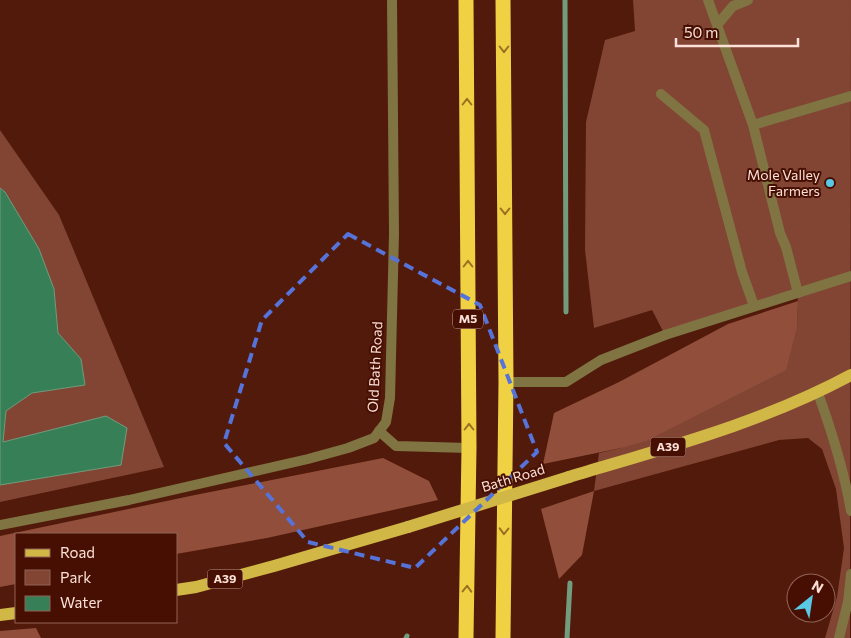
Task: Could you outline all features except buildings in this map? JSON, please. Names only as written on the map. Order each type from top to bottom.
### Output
[{"type":"highway","name":"M5","points":[[466,0],[469,448],[466,638]]},
{"type":"highway","points":[[503,0],[506,382],[503,638]]},
{"type":"main road","name":"Bath Road","points":[[178,590],[274,566],[408,527],[696,438],[765,415],[818,393],[851,375]]},
{"type":"main road","points":[[0,616],[15,613]]},
{"type":"street","name":"Old Bath Road","points":[[0,526],[129,500],[308,459],[348,448],[374,438],[379,432],[386,422],[390,398],[394,234],[392,0]]},
{"type":"street","points":[[708,0],[754,124],[780,234],[786,247],[798,293]]},
{"type":"street","points":[[718,24],[733,6],[748,0]]},
{"type":"street","points":[[661,94],[704,130],[742,272],[754,306]]},
{"type":"street","points":[[754,124],[851,96]]},
{"type":"street","points":[[506,382],[566,382],[601,360],[665,335],[851,276]]},
{"type":"street","points":[[818,393],[835,442],[851,511]]},
{"type":"street","points":[[379,432],[396,446],[469,448]]},
{"type":"street","points":[[839,638],[848,602],[851,574]]},
{"type":"highlighted area","points":[[348,234],[480,305],[537,452],[415,568],[308,542],[224,443],[262,320]]},
{"type":"green space","points":[[633,0],[851,0],[850,638],[825,638],[829,623],[836,623],[836,600],[844,548],[836,489],[822,449],[808,438],[779,440],[594,491],[599,453],[621,448],[797,327],[798,293],[665,335],[652,310],[594,328],[585,250],[586,122],[605,40],[635,31]]},
{"type":"green space","points":[[0,130],[59,215],[164,467],[0,502],[0,485],[120,465],[106,417],[3,442],[6,411],[32,393],[85,385],[81,359],[58,333],[54,289],[5,192],[0,188]]},
{"type":"shaded area","points":[[798,301],[797,327],[786,370],[646,441],[543,464],[554,413],[619,382],[728,324]]},
{"type":"shaded area","points":[[383,458],[429,481],[438,500],[267,538],[178,554],[178,533],[15,533],[15,584],[0,587],[0,536]]},
{"type":"shaded area","points":[[594,491],[582,555],[559,579],[541,509]]},
{"type":"shaded area","points":[[36,628],[41,638],[0,638],[0,631]]},
{"type":"water","points":[[0,188],[5,192],[39,249],[54,289],[58,333],[81,359],[85,385],[32,393],[6,411],[3,442],[106,416],[127,428],[121,465],[0,485]]},
{"type":"waterway","points":[[565,0],[566,312]]},
{"type":"waterway","points":[[567,638],[570,583]]},
{"type":"place","name":"Mole Valley Farmers","points":[[830,183]]}]
